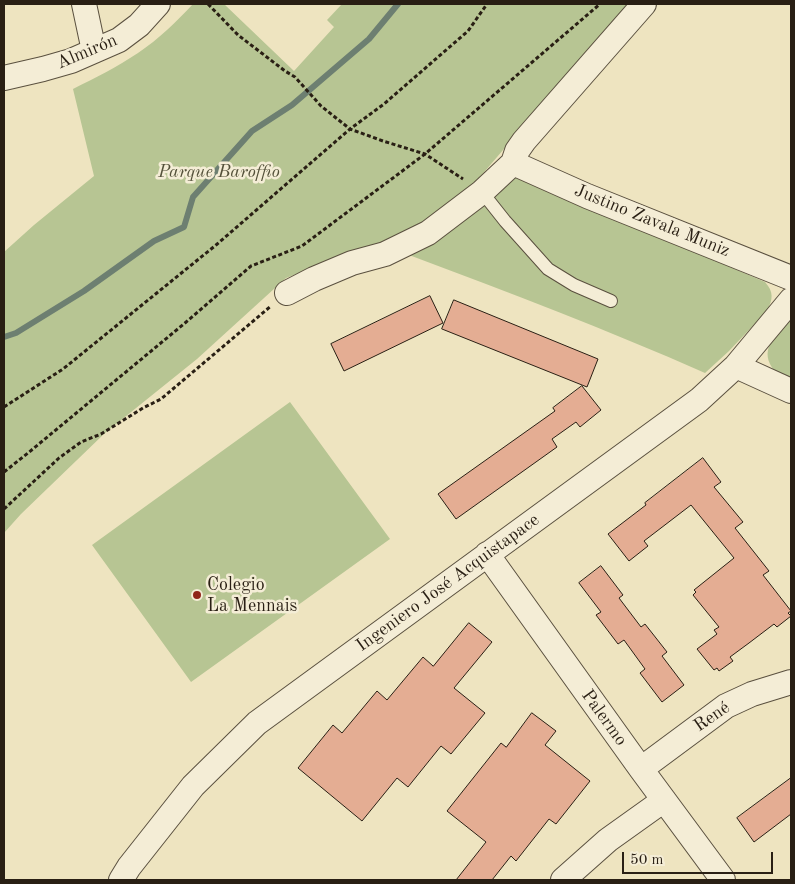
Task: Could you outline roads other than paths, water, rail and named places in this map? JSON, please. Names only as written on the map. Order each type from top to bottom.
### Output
[{"type":"street","points":[[84,4],[94,51]]},
{"type":"street","name":"Almirón","points":[[4,78],[71,61],[119,40],[139,25],[158,4]]},
{"type":"street","points":[[287,293],[352,263],[385,254],[421,237],[436,228],[482,192],[513,162],[517,151],[524,141],[644,4]]},
{"type":"street","name":"Justino Zavala Muniz","points":[[513,162],[587,196],[791,278]]},
{"type":"street","name":"Ingeniero José Acquistapace","points":[[120,880],[192,786],[257,723],[699,400],[736,366],[791,300]]},
{"type":"street","points":[[736,366],[791,391]]},
{"type":"street","name":"Palermo","points":[[487,554],[723,880]]},
{"type":"street","name":"René","points":[[641,769],[726,706],[752,694],[791,682]]},
{"type":"street","points":[[563,880],[608,840],[664,800]]},
{"type":"lane","points":[[482,192],[548,269],[574,285],[611,301]]},
{"type":"waterway","points":[[4,337],[16,333],[84,291],[154,241],[184,227],[193,197],[252,131],[292,105],[369,39],[398,4]]},
{"type":"place","name":"Colegio La Mennais","points":[[197,595]]},
{"type":"park label","name":"Parque Baroffio","points":[[219,172]]}]
